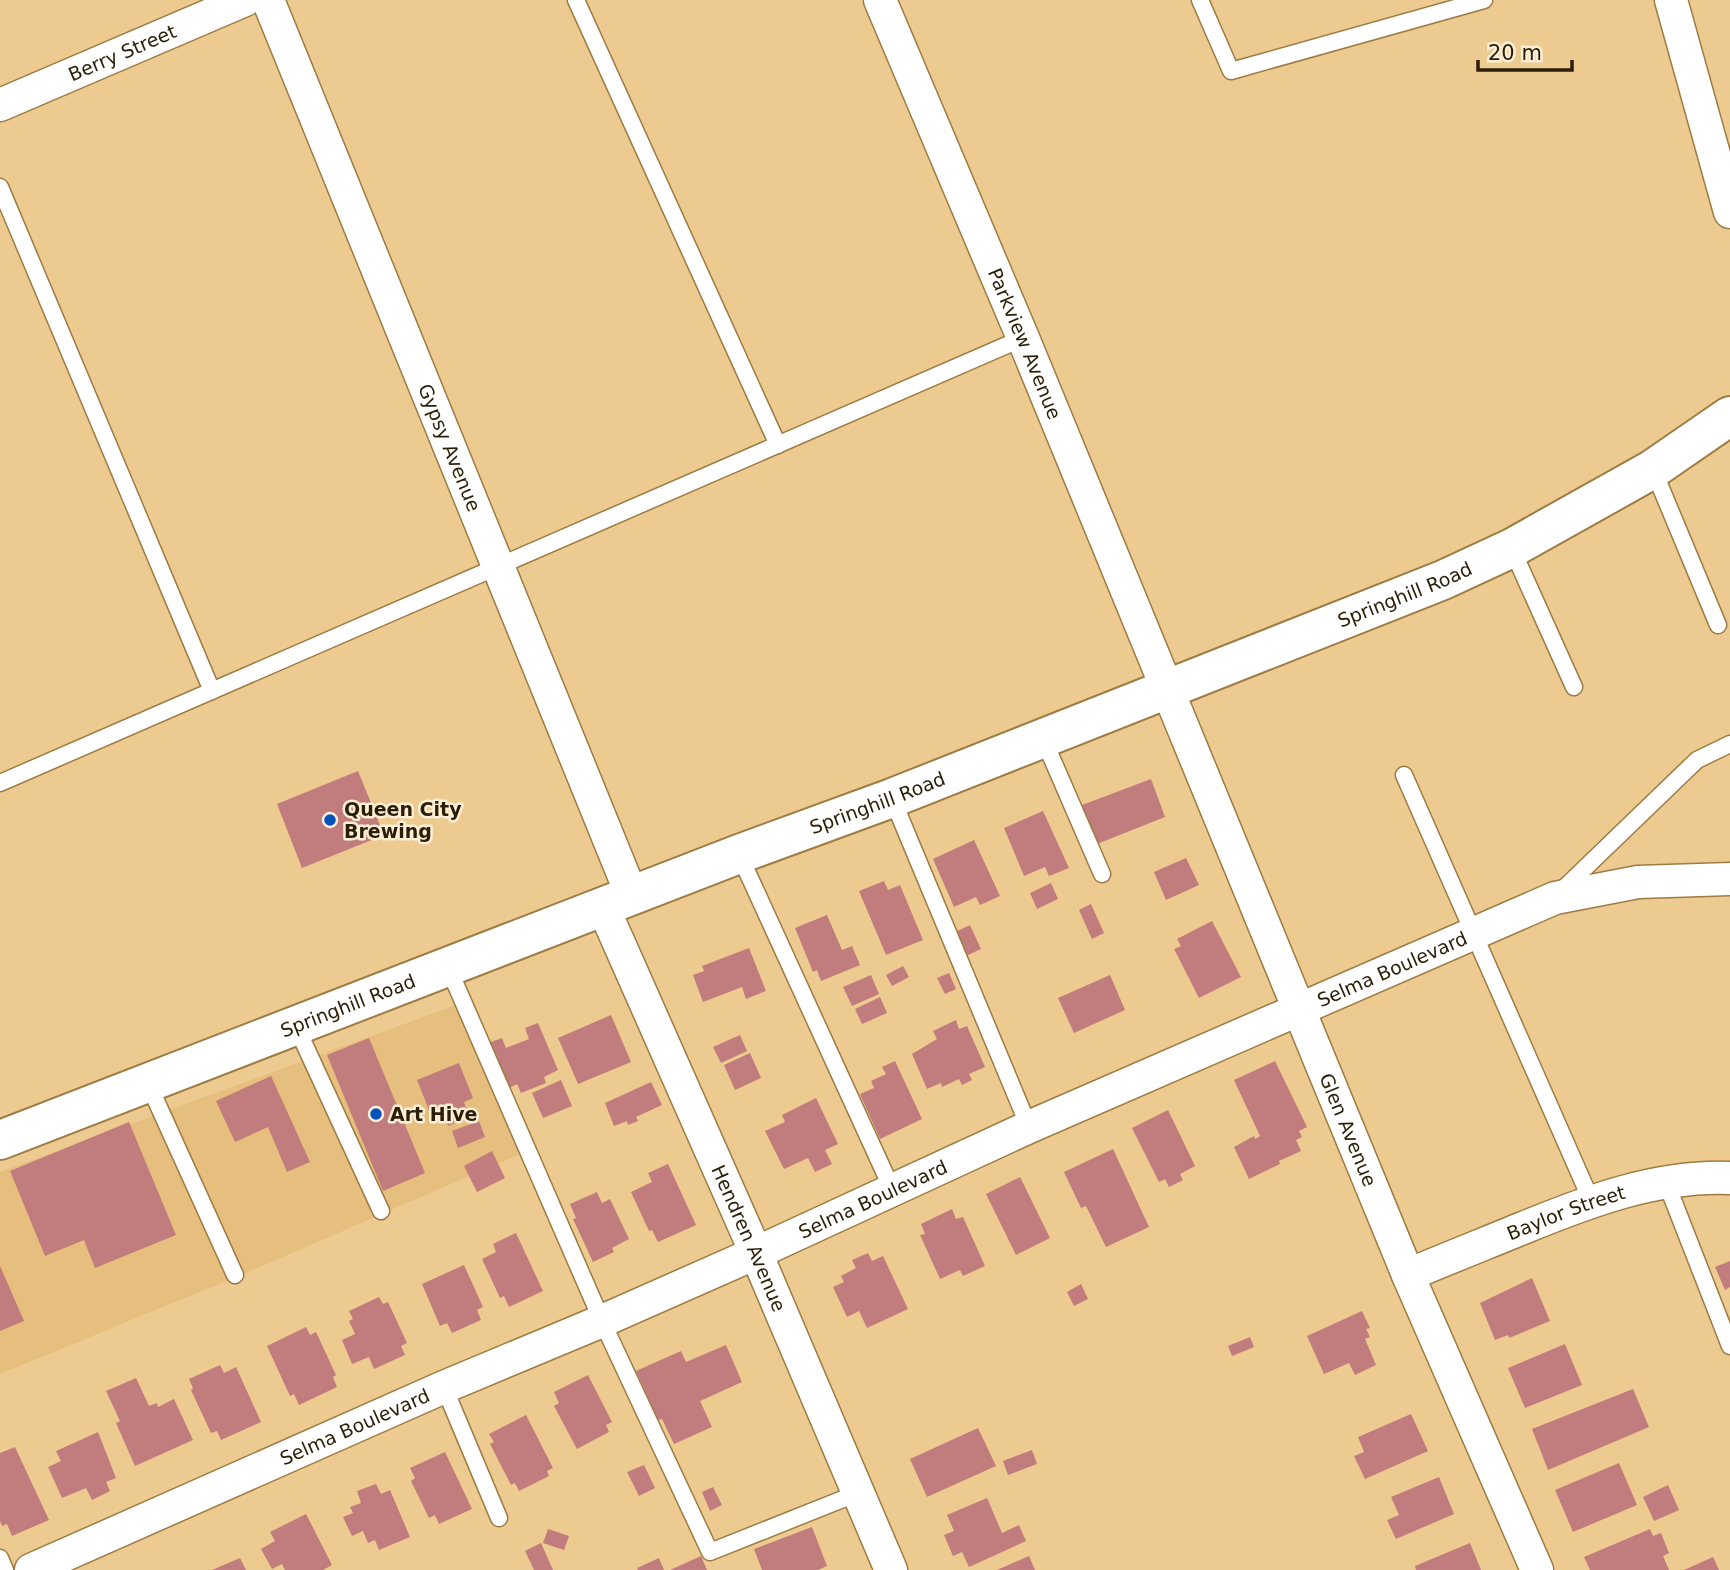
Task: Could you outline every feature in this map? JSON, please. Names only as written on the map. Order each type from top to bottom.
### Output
[{"type":"street","name":"Berry Street","points":[[0,105],[245,0]]},
{"type":"street","name":"Gypsy Avenue","points":[[268,0],[499,566],[617,901]]},
{"type":"street","name":"Parkview Avenue","points":[[880,0],[1023,338],[1166,689]]},
{"type":"street","points":[[1671,0],[1730,212]]},
{"type":"street","name":"Springhill Road","points":[[0,1140],[739,854],[892,798],[1443,580],[1512,548],[1653,469],[1730,416]]},
{"type":"street","name":"Glen Avenue","points":[[1166,689],[1408,1275],[1536,1570]]},
{"type":"street","name":"Selma Boulevard","points":[[31,1570],[444,1387],[756,1253],[1029,1127],[1298,1008],[1555,898],[1638,882],[1730,879]]},
{"type":"street","name":"Hendren Avenue","points":[[617,901],[756,1253],[891,1570]]},
{"type":"street","name":"Baylor Street","points":[[1408,1275],[1591,1200],[1666,1182],[1730,1178]]},
{"type":"lane","points":[[576,0],[778,445]]},
{"type":"lane","points":[[1200,0],[1231,71],[1484,0]]},
{"type":"lane","points":[[0,187],[212,691]]},
{"type":"lane","points":[[0,783],[1023,338]]},
{"type":"lane","points":[[1653,469],[1718,625]]},
{"type":"lane","points":[[1512,548],[1574,687]]},
{"type":"lane","points":[[1043,738],[1102,874]]},
{"type":"lane","points":[[1555,898],[1697,760],[1730,744]]},
{"type":"lane","points":[[1404,775],[1591,1200]]},
{"type":"lane","points":[[892,798],[1029,1127]]},
{"type":"lane","points":[[739,854],[892,1189]]},
{"type":"lane","points":[[448,967],[602,1321],[710,1552],[858,1493]]},
{"type":"lane","points":[[295,1026],[381,1211]]},
{"type":"lane","points":[[148,1083],[235,1275]]},
{"type":"lane","points":[[1666,1182],[1730,1346]]},
{"type":"lane","points":[[444,1387],[499,1518]]},
{"type":"lane","points":[[0,1558],[5,1570]]},
{"type":"shaded area","points":[[467,1001],[532,1149],[243,1274],[0,1374],[0,1172]]},
{"type":"building","name":"Queen City Brewing","points":[[358,771],[384,835],[302,868],[277,804]]},
{"type":"building","points":[[1151,779],[1165,817],[1097,844],[1082,805]]},
{"type":"building","points":[[1043,811],[1069,868],[1049,876],[1045,867],[1024,876],[1004,828]]},
{"type":"building","points":[[974,840],[1000,896],[980,905],[976,897],[954,907],[933,859]]},
{"type":"building","points":[[1186,858],[1199,885],[1166,900],[1154,872]]},
{"type":"building","points":[[884,881],[888,890],[900,885],[923,940],[886,955],[859,891]]},
{"type":"building","points":[[1051,883],[1058,899],[1037,909],[1030,893]]},
{"type":"building","points":[[1091,904],[1104,933],[1092,939],[1079,910]]},
{"type":"building","points":[[827,915],[842,950],[852,946],[860,965],[821,981],[817,970],[813,972],[795,928]]},
{"type":"building","points":[[1212,921],[1241,977],[1199,998],[1174,949],[1181,946],[1177,939]]},
{"type":"building","points":[[970,925],[981,949],[966,956],[955,932]]},
{"type":"building","points":[[749,948],[766,991],[746,999],[742,987],[703,1002],[693,975],[704,971],[702,966]]},
{"type":"building","points":[[903,966],[909,977],[892,986],[886,975]]},
{"type":"building","points":[[949,973],[956,989],[945,994],[937,978]]},
{"type":"building","points":[[871,975],[879,994],[852,1006],[843,987]]},
{"type":"building","points":[[1110,975],[1125,1010],[1074,1033],[1058,998]]},
{"type":"building","points":[[880,997],[887,1013],[862,1024],[855,1009]]},
{"type":"building","points":[[611,1015],[631,1062],[578,1084],[558,1038]]},
{"type":"building","points":[[956,1020],[959,1029],[967,1026],[985,1067],[969,1074],[972,1080],[962,1085],[959,1079],[942,1087],[941,1083],[927,1089],[912,1054],[937,1039],[933,1031]]},
{"type":"building","points":[[538,1023],[558,1070],[544,1077],[546,1083],[521,1093],[517,1084],[507,1089],[488,1043],[502,1038],[506,1048],[529,1039],[525,1028]]},
{"type":"building","points":[[740,1035],[747,1051],[721,1063],[713,1047]]},
{"type":"building","name":"Art Hive","points":[[369,1038],[425,1173],[383,1191],[327,1055]]},
{"type":"building","points":[[750,1053],[761,1078],[735,1090],[724,1065]]},
{"type":"building","points":[[895,1061],[922,1119],[880,1139],[860,1094],[874,1088],[871,1081],[886,1074],[882,1067]]},
{"type":"building","points":[[1275,1061],[1307,1127],[1299,1131],[1302,1137],[1296,1140],[1301,1151],[1249,1179],[1234,1147],[1254,1136],[1255,1139],[1260,1136],[1234,1080]]},
{"type":"building","points":[[459,1063],[473,1098],[464,1102],[469,1117],[448,1126],[444,1116],[433,1120],[417,1080]]},
{"type":"building","points":[[271,1076],[310,1162],[287,1172],[268,1127],[235,1142],[216,1101]]},
{"type":"building","points":[[561,1080],[572,1106],[543,1118],[532,1093]]},
{"type":"building","points":[[651,1082],[662,1105],[636,1117],[638,1121],[628,1125],[627,1121],[614,1126],[605,1103]]},
{"type":"building","points":[[816,1098],[838,1144],[825,1150],[832,1164],[815,1172],[808,1158],[784,1169],[765,1131],[785,1122],[782,1115]]},
{"type":"building","points":[[1168,1110],[1195,1166],[1180,1174],[1183,1180],[1169,1187],[1165,1179],[1159,1182],[1132,1128]]},
{"type":"building","points":[[479,1121],[485,1137],[458,1148],[452,1131]]},
{"type":"building","points":[[129,1122],[176,1235],[95,1268],[84,1240],[45,1256],[10,1171]]},
{"type":"building","points":[[1113,1149],[1149,1227],[1106,1247],[1086,1206],[1081,1208],[1064,1172]]},
{"type":"building","points":[[492,1151],[505,1178],[477,1192],[464,1166]]},
{"type":"building","points":[[668,1164],[696,1225],[658,1242],[652,1230],[649,1231],[631,1192],[652,1182],[648,1173]]},
{"type":"building","points":[[1020,1177],[1050,1238],[1016,1255],[986,1194]]},
{"type":"building","points":[[597,1192],[602,1203],[610,1199],[629,1239],[612,1248],[614,1252],[593,1262],[573,1219],[576,1218],[570,1204]]},
{"type":"building","points":[[952,1209],[956,1219],[963,1217],[985,1266],[963,1276],[960,1270],[940,1279],[920,1235],[925,1234],[921,1224]]},
{"type":"building","points":[[516,1233],[543,1291],[509,1307],[504,1296],[500,1298],[482,1259],[496,1252],[493,1244]]},
{"type":"building","points":[[868,1253],[872,1261],[883,1256],[908,1309],[867,1328],[859,1311],[847,1317],[833,1287],[844,1282],[841,1276],[856,1268],[852,1260]]},
{"type":"building","points":[[1730,1261],[1730,1287],[1725,1290],[1715,1267]]},
{"type":"building","points":[[464,1265],[483,1307],[477,1310],[481,1320],[452,1333],[447,1323],[440,1326],[422,1284]]},
{"type":"building","points":[[0,1266],[24,1321],[0,1331]]},
{"type":"building","points":[[1532,1278],[1550,1321],[1509,1338],[1508,1335],[1495,1340],[1480,1303]]},
{"type":"building","points":[[1081,1284],[1088,1299],[1074,1306],[1067,1292]]},
{"type":"building","points":[[379,1297],[383,1304],[388,1302],[407,1343],[401,1346],[405,1355],[374,1369],[369,1357],[352,1364],[342,1340],[355,1334],[349,1321],[353,1319],[349,1311]]},
{"type":"building","points":[[1362,1311],[1370,1328],[1366,1329],[1370,1337],[1365,1339],[1376,1365],[1355,1375],[1349,1363],[1324,1374],[1307,1336]]},
{"type":"building","points":[[306,1327],[310,1335],[316,1332],[336,1375],[333,1377],[337,1387],[299,1405],[294,1394],[290,1396],[267,1346]]},
{"type":"building","points":[[1250,1337],[1254,1347],[1232,1356],[1228,1346]]},
{"type":"building","points":[[1565,1344],[1582,1385],[1525,1408],[1508,1368]]},
{"type":"building","points":[[726,1345],[742,1382],[700,1401],[712,1427],[674,1444],[662,1419],[658,1420],[636,1371],[681,1351],[686,1362]]},
{"type":"building","points":[[220,1365],[224,1373],[236,1367],[261,1422],[221,1440],[217,1431],[211,1433],[191,1390],[193,1388],[189,1379]]},
{"type":"building","points":[[588,1375],[612,1422],[606,1425],[609,1432],[577,1449],[554,1406],[559,1403],[554,1392]]},
{"type":"building","points":[[136,1378],[149,1406],[157,1403],[158,1407],[174,1399],[193,1440],[135,1466],[116,1423],[120,1421],[106,1391]]},
{"type":"building","points":[[1633,1389],[1649,1427],[1548,1470],[1532,1429]]},
{"type":"building","points":[[1411,1414],[1428,1451],[1365,1479],[1354,1456],[1364,1452],[1358,1437]]},
{"type":"building","points":[[526,1415],[553,1468],[547,1471],[549,1476],[519,1491],[515,1483],[511,1485],[490,1444],[494,1442],[489,1434]]},
{"type":"building","points":[[978,1428],[996,1466],[927,1497],[910,1459]]},
{"type":"building","points":[[98,1432],[116,1478],[106,1482],[110,1491],[92,1500],[86,1488],[62,1498],[48,1467],[61,1461],[56,1451]]},
{"type":"building","points":[[15,1447],[49,1520],[12,1536],[7,1524],[2,1526],[0,1521],[0,1453]]},
{"type":"building","points":[[1032,1450],[1037,1464],[1008,1475],[1003,1461]]},
{"type":"building","points":[[445,1452],[472,1509],[439,1524],[435,1515],[429,1518],[411,1481],[415,1478],[410,1468]]},
{"type":"building","points":[[1619,1463],[1637,1505],[1573,1532],[1555,1490]]},
{"type":"building","points":[[644,1465],[655,1488],[639,1496],[627,1472]]},
{"type":"building","points":[[1439,1477],[1454,1514],[1396,1539],[1387,1520],[1399,1515],[1391,1497]]},
{"type":"building","points":[[376,1484],[381,1494],[390,1490],[410,1537],[379,1550],[375,1540],[368,1543],[363,1531],[352,1536],[343,1517],[353,1513],[350,1507],[361,1503],[357,1491]]},
{"type":"building","points":[[1668,1485],[1679,1510],[1654,1521],[1643,1497]]},
{"type":"building","points":[[713,1487],[722,1505],[710,1511],[702,1492]]},
{"type":"building","points":[[987,1498],[1002,1533],[1019,1525],[1026,1541],[969,1567],[962,1552],[953,1556],[944,1535],[954,1531],[947,1515]]},
{"type":"building","points":[[306,1514],[332,1565],[323,1570],[285,1570],[282,1564],[272,1569],[261,1549],[275,1541],[270,1532]]},
{"type":"building","points":[[812,1527],[827,1566],[818,1570],[762,1570],[754,1549]]},
{"type":"building","points":[[548,1529],[569,1536],[564,1550],[543,1543]]},
{"type":"building","points":[[1650,1529],[1653,1536],[1661,1533],[1669,1553],[1663,1556],[1669,1570],[1590,1570],[1584,1557]]},
{"type":"building","points":[[541,1543],[553,1570],[534,1570],[525,1551]]},
{"type":"building","points":[[1470,1543],[1481,1570],[1416,1570],[1415,1566]]},
{"type":"building","points":[[701,1556],[707,1570],[670,1570]]},
{"type":"building","points":[[1029,1556],[1035,1570],[997,1570]]},
{"type":"building","points":[[1713,1557],[1719,1570],[1684,1570]]},
{"type":"building","points":[[240,1558],[246,1570],[212,1570]]},
{"type":"building","points":[[659,1558],[664,1570],[638,1570],[637,1568]]},
{"type":"place","name":"Queen City Brewing","points":[[330,820]]},
{"type":"place","name":"Art Hive","points":[[376,1114]]}]
